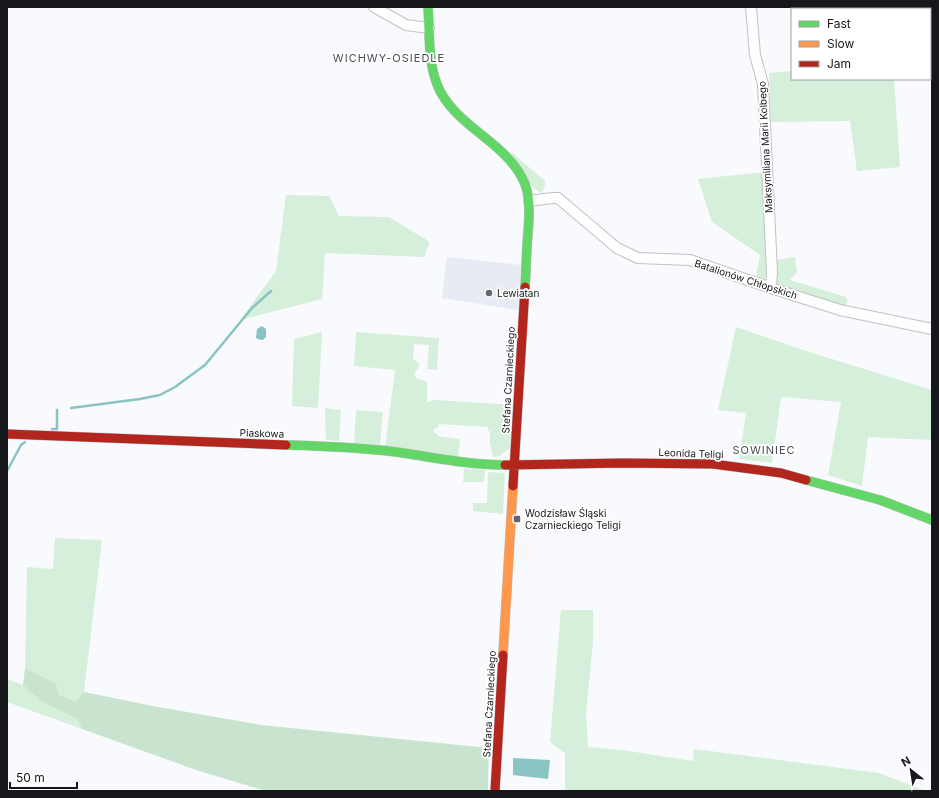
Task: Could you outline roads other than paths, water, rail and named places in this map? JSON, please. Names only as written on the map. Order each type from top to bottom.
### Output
[{"type":"street","points":[[374,7],[406,25],[429,28]]},
{"type":"street","name":"Stefana Czarnieckiego","points":[[428,7],[432,62],[440,92],[459,116],[499,149],[514,164],[523,180],[529,200],[526,276],[495,791]]},
{"type":"street","name":"Maksymiliana Marii Kolbego","points":[[751,7],[755,55],[763,84],[772,272],[771,288]]},
{"type":"street","name":"Batalionów Chłopskich","points":[[529,200],[558,198],[617,248],[638,258],[690,260],[840,310],[932,329]]},
{"type":"street","name":"Piaskowa","points":[[7,434],[342,447],[395,452],[483,465],[514,464]]},
{"type":"street","name":"Leonida Teligi","points":[[514,464],[713,464],[781,473],[880,500],[932,520]]},
{"type":"water","points":[[262,326],[266,329],[266,337],[263,340],[257,339],[256,337],[257,329]]},
{"type":"water","points":[[513,758],[550,760],[548,779],[513,775]]},
{"type":"waterway","points":[[71,408],[160,395],[175,387],[205,365],[252,308],[271,291]]},
{"type":"waterway","points":[[52,429],[57,429],[57,410]]},
{"type":"waterway","points":[[7,471],[21,445],[25,442]]},
{"type":"place","name":"Lewiatan","points":[[489,293]]},
{"type":"place","name":"Wodzisław Śląski Czarnieckiego Teligi","points":[[517,519]]},
{"type":"district","name":"WICHWY-OSIEDLE","points":[[389,58]]},
{"type":"district","name":"SOWINIEC","points":[[764,450]]}]
